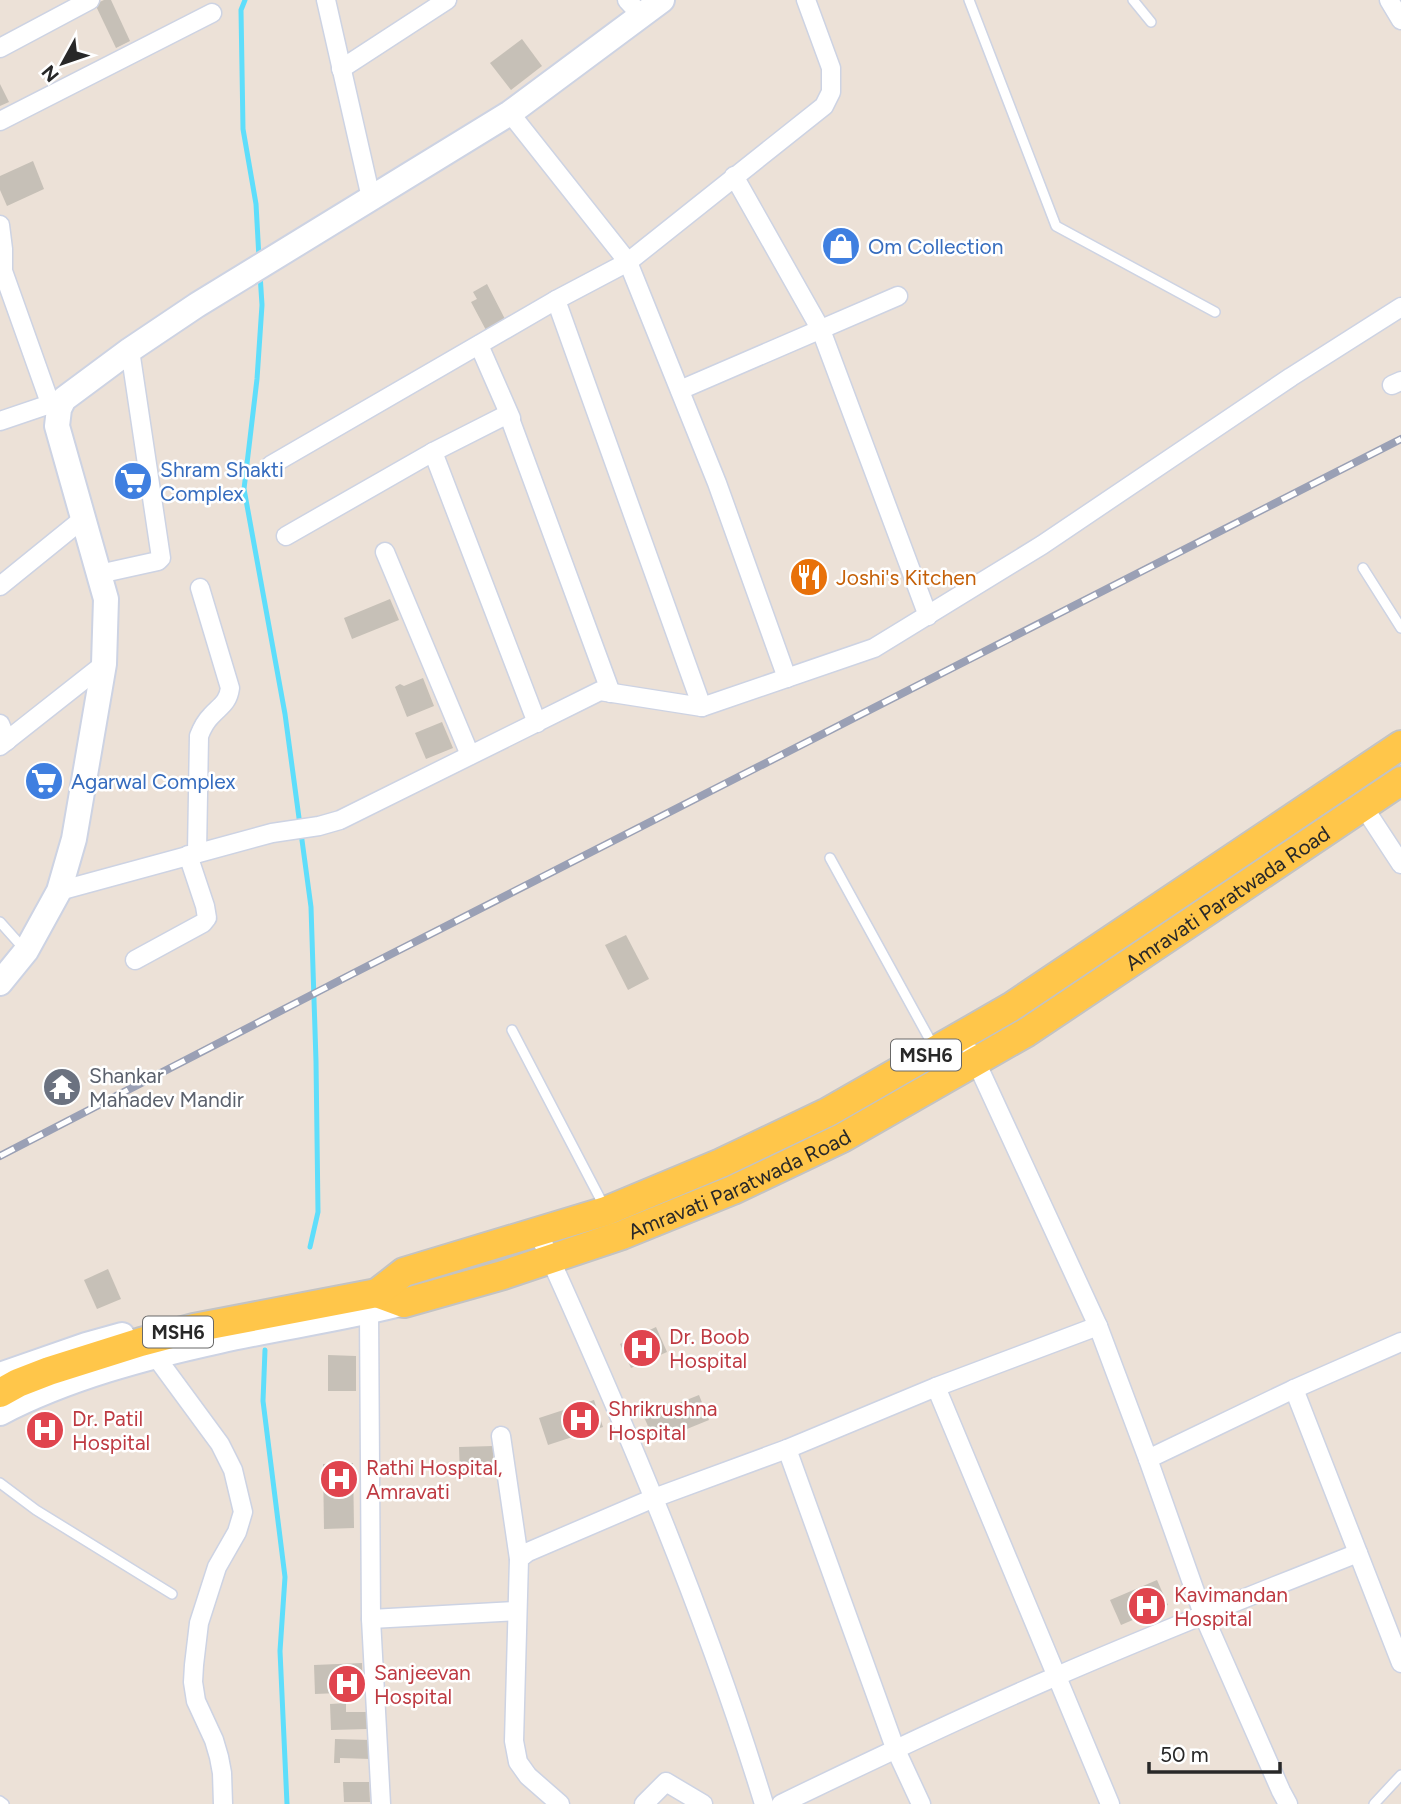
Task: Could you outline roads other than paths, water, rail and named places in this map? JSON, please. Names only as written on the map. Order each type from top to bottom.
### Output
[{"type":"main road","name":"MSH6","points":[[0,1393],[49,1371],[194,1328],[370,1301],[404,1272],[607,1211],[721,1163],[828,1112],[1011,1007],[1401,745]]},
{"type":"main road","name":"Amravati Paratwada Road","points":[[370,1301],[404,1303],[503,1275],[622,1236],[733,1190],[842,1138],[1027,1032],[1401,781]]},
{"type":"street","points":[[0,48],[90,0]]},
{"type":"street","points":[[326,0],[371,198]]},
{"type":"street","points":[[341,69],[447,0]]},
{"type":"street","points":[[0,421],[57,401],[197,305],[510,113],[634,8],[662,0]]},
{"type":"street","points":[[271,465],[556,300],[628,262],[824,106],[831,92],[831,68],[806,0]]},
{"type":"street","points":[[1389,0],[1401,20]]},
{"type":"street","points":[[0,121],[212,13]]},
{"type":"street","points":[[510,113],[628,262],[717,484],[787,678]]},
{"type":"street","points":[[734,176],[821,330],[928,616]]},
{"type":"street","points":[[0,225],[3,248],[1,270],[57,401],[57,426],[106,600],[104,664],[74,839],[59,891],[26,951],[0,983]]},
{"type":"street","points":[[680,390],[898,296]]},
{"type":"street","points":[[556,300],[702,706]]},
{"type":"street","points":[[59,891],[272,833],[340,820],[600,691],[702,706],[874,648],[1042,545],[1291,377],[1401,307]]},
{"type":"street","points":[[479,345],[511,418],[611,693]]},
{"type":"street","points":[[100,574],[158,561],[161,558],[130,350]]},
{"type":"street","points":[[286,536],[433,452],[506,415],[511,418]]},
{"type":"street","points":[[433,452],[537,723]]},
{"type":"street","points":[[0,586],[84,518]]},
{"type":"street","points":[[385,552],[470,755]]},
{"type":"street","points":[[135,960],[203,923],[207,918],[193,854],[199,736],[212,714],[225,703],[230,688],[200,588]]},
{"type":"street","points":[[2,737],[104,664]]},
{"type":"street","points":[[1363,806],[1401,864]]},
{"type":"street","points":[[962,1035],[1098,1326],[1203,1614],[1288,1804]]},
{"type":"street","points":[[538,1233],[654,1498],[739,1723],[764,1804]]},
{"type":"street","name":"MSH6","points":[[0,1375],[86,1345],[213,1311],[404,1272]]},
{"type":"street","points":[[370,1301],[371,1619],[381,1804]]},
{"type":"street","name":"MSH6","points":[[0,1413],[94,1373],[370,1301]]},
{"type":"street","points":[[519,1559],[528,1552],[654,1498],[787,1449],[936,1387],[1098,1326]]},
{"type":"street","points":[[1148,1459],[1294,1389],[1401,1342]]},
{"type":"street","points":[[156,1357],[220,1444],[233,1470],[243,1512],[236,1532],[217,1567],[199,1623],[194,1665],[196,1701],[219,1758],[223,1804]]},
{"type":"street","points":[[936,1387],[1110,1804]]},
{"type":"street","points":[[1294,1389],[1401,1663]]},
{"type":"street","points":[[500,1436],[519,1559],[514,1741],[518,1762],[528,1776],[560,1804]]},
{"type":"street","points":[[787,1449],[895,1748],[921,1804]]},
{"type":"street","points":[[781,1804],[895,1748],[1056,1676],[1358,1553]]},
{"type":"street","points":[[371,1619],[517,1611]]},
{"type":"street","points":[[644,1804],[666,1782],[703,1804]]},
{"type":"lane","points":[[969,0],[1056,226],[1215,312]]},
{"type":"lane","points":[[1133,0],[1151,22]]},
{"type":"lane","points":[[1363,568],[1401,628]]},
{"type":"lane","points":[[830,858],[935,1050]]},
{"type":"lane","points":[[0,922],[26,951]]},
{"type":"lane","points":[[512,1030],[607,1211]]},
{"type":"lane","points":[[0,1483],[36,1510],[172,1594]]},
{"type":"lane","points":[[1374,1804],[1401,1775]]},
{"type":"waterway","points":[[245,0],[241,10],[243,129],[256,204],[259,258]]},
{"type":"waterway","points":[[260,274],[262,305],[257,379],[244,489],[285,714],[311,907],[318,1212],[310,1247]]},
{"type":"waterway","points":[[265,1350],[263,1401],[285,1577],[280,1651],[287,1804]]},
{"type":"railway","points":[[0,1156],[1401,439]]},
{"type":"place","name":"Om Collection","points":[[841,246]]},
{"type":"place","name":"Shram Shakti Complex","points":[[133,481]]},
{"type":"place","name":"Joshi's Kitchen","points":[[809,577]]},
{"type":"place","name":"Agarwal Complex","points":[[44,781]]},
{"type":"place","name":"Shankar Mahadev Mandir","points":[[62,1087]]},
{"type":"place","name":"Dr. Boob Hospital","points":[[642,1348]]},
{"type":"place","name":"Shrikrushna Hospital","points":[[581,1420]]},
{"type":"place","name":"Dr. Patil Hospital","points":[[45,1430]]},
{"type":"place","name":"Rathi Hospital, Amravati","points":[[339,1479]]},
{"type":"place","name":"Kavimandan Hospital","points":[[1147,1606]]},
{"type":"place","name":"Sanjeevan Hospital","points":[[347,1684]]}]
